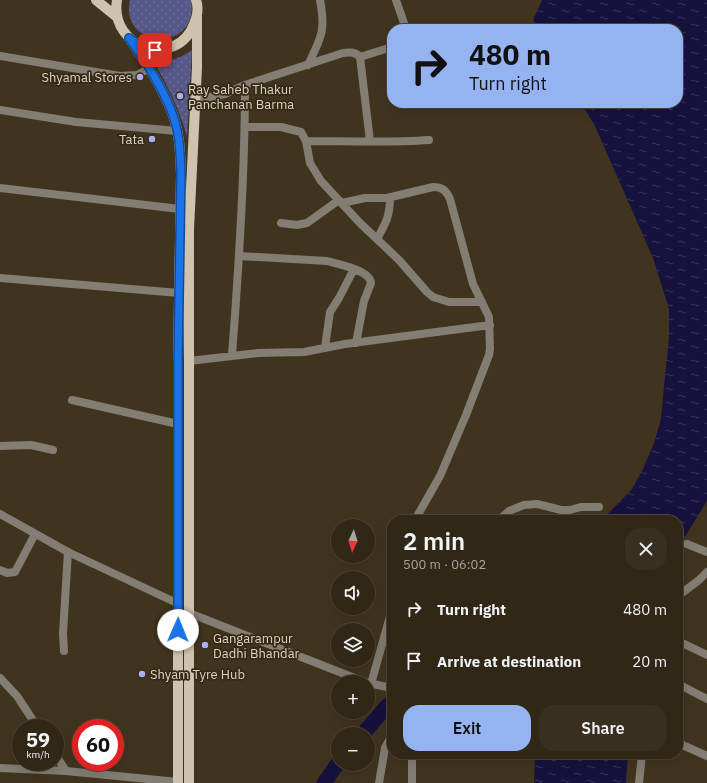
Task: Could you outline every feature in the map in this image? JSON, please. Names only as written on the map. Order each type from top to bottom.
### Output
[{"type":"main road","points":[[96,0],[117,17]]},
{"type":"main road","points":[[117,0],[117,17],[121,29],[150,68],[174,118],[186,178],[189,362],[189,783]]},
{"type":"main road","points":[[178,782],[178,424],[180,208],[186,178],[196,100],[197,1]]},
{"type":"main road","points":[[129,38],[141,46],[155,50],[169,48],[182,41],[192,30],[197,17]]},
{"type":"main road","points":[[178,673],[189,672]]},
{"type":"street","points":[[308,65],[322,33],[322,12],[320,0]]},
{"type":"street","points":[[396,0],[404,24]]},
{"type":"street","points":[[360,57],[387,49]]},
{"type":"street","points":[[196,100],[225,94],[245,85],[343,53],[356,53],[360,57],[370,141]]},
{"type":"street","points":[[0,56],[120,76],[137,75],[150,68]]},
{"type":"street","points":[[232,356],[239,256],[245,127],[245,85]]},
{"type":"street","points":[[0,110],[76,122],[177,131]]},
{"type":"street","points":[[245,127],[287,128],[301,132],[306,141],[310,163],[321,181],[340,202],[399,260],[433,297],[449,302],[482,302]]},
{"type":"street","points":[[306,141],[390,142],[429,140]]},
{"type":"street","points":[[281,223],[297,225],[307,222],[340,202],[365,198],[382,199],[433,187],[438,187],[447,192],[473,284],[489,317],[489,355],[466,416],[440,476],[418,515]]},
{"type":"street","points":[[0,188],[180,208]]},
{"type":"street","points":[[377,239],[390,212],[390,197]]},
{"type":"street","points":[[239,256],[327,261],[366,274],[371,280],[364,301],[356,343]]},
{"type":"street","points":[[325,347],[330,312],[354,269]]},
{"type":"street","points":[[0,278],[179,293]]},
{"type":"street","points":[[189,362],[258,353],[304,352],[325,347],[490,324]]},
{"type":"street","points":[[72,400],[178,424]]},
{"type":"street","points":[[0,446],[16,444],[31,445],[53,450]]},
{"type":"street","points":[[505,515],[509,511],[524,505],[537,504],[562,510],[570,510],[581,507],[599,507]]},
{"type":"street","points":[[0,514],[68,552],[179,604]]},
{"type":"street","points":[[0,570],[7,573],[15,572],[35,534]]},
{"type":"street","points":[[687,544],[707,552]]},
{"type":"street","points":[[64,651],[63,633],[68,552]]},
{"type":"street","points":[[683,592],[707,572]]},
{"type":"street","points":[[189,613],[348,675]]},
{"type":"street","points":[[371,675],[387,624]]},
{"type":"street","points":[[683,643],[707,655]]},
{"type":"street","points":[[0,678],[17,696],[32,719]]},
{"type":"street","points":[[375,684],[387,687]]},
{"type":"street","points":[[683,687],[707,699]]},
{"type":"street","points":[[379,783],[385,748],[387,744]]},
{"type":"street","points":[[683,745],[707,756]]},
{"type":"street","points":[[412,759],[412,783]]},
{"type":"street","points":[[640,783],[642,759]]},
{"type":"street","points":[[0,768],[66,771],[178,782]]},
{"type":"shaded area","points":[[130,0],[191,0],[191,17],[184,29],[173,36],[160,39],[147,36],[136,29],[130,17]]},
{"type":"shaded area","points":[[192,50],[187,136],[173,97],[153,61],[174,59],[183,56]]},
{"type":"water","points":[[542,0],[707,0],[707,501],[683,540],[683,515],[607,515],[632,489],[643,469],[654,443],[661,419],[669,338],[669,309],[653,258],[595,126],[584,108],[683,108],[683,24],[536,24],[533,20]]},
{"type":"water","points":[[535,759],[628,759],[626,783],[534,783]]},
{"type":"waterway","points":[[369,727],[387,706]]},
{"type":"waterway","points":[[324,783],[332,771]]},
{"type":"place","name":"Shyamal Stores","points":[[140,77]]},
{"type":"place","name":"Ray Saheb Thakur Panchanan Barma","points":[[180,96]]},
{"type":"place","name":"Tata","points":[[152,139]]},
{"type":"place","name":"Gangarampur Dadhi Bhandar","points":[[205,645]]},
{"type":"place","name":"Shyam Tyre Hub","points":[[142,674]]},
{"type":"route","points":[[155,50],[141,46],[129,38],[150,68],[159,84],[174,118],[180,152],[178,630]]}]
